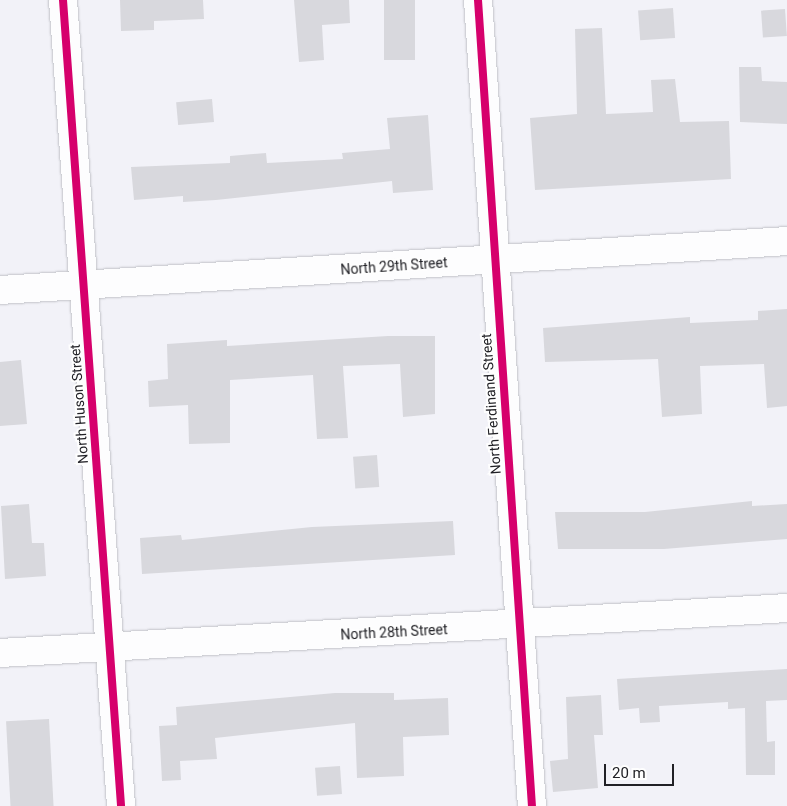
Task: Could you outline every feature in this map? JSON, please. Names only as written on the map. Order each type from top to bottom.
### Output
[{"type":"street","name":"North Huson Street","points":[[63,0],[121,806]]},
{"type":"street","name":"North Ferdinand Street","points":[[478,0],[532,806]]},
{"type":"street","name":"North 29th Street","points":[[0,290],[787,241]]},
{"type":"street","name":"North 28th Street","points":[[0,653],[519,625],[787,608]]},
{"type":"building","points":[[120,0],[203,0],[204,19],[154,21],[154,30],[121,31]]},
{"type":"building","points":[[294,0],[349,0],[350,23],[322,25],[324,60],[299,62]]},
{"type":"building","points":[[384,0],[415,0],[415,60],[384,60]]},
{"type":"building","points":[[673,8],[675,38],[640,40],[638,10]]},
{"type":"building","points":[[785,9],[787,36],[763,38],[761,11]]},
{"type":"building","points":[[602,28],[606,114],[653,112],[651,80],[675,79],[680,122],[729,121],[731,179],[535,190],[530,118],[577,114],[575,29]]},
{"type":"building","points":[[739,67],[761,67],[762,81],[787,82],[787,124],[740,122]]},
{"type":"building","points":[[212,99],[214,122],[178,125],[176,102]]},
{"type":"building","points":[[428,115],[433,190],[393,193],[392,181],[216,200],[183,202],[183,196],[134,200],[131,167],[230,163],[230,156],[266,153],[267,163],[343,159],[342,153],[390,149],[387,118]]},
{"type":"building","points":[[787,309],[787,406],[767,408],[764,364],[700,366],[702,414],[662,417],[658,359],[545,362],[543,328],[690,317],[690,323],[758,320],[758,311]]},
{"type":"building","points":[[388,336],[435,336],[435,414],[403,417],[400,364],[343,366],[348,438],[317,439],[313,375],[230,380],[230,443],[189,444],[188,405],[149,407],[148,381],[168,379],[167,344],[227,340],[227,346]]},
{"type":"building","points":[[21,360],[27,424],[0,426],[0,362]]},
{"type":"building","points":[[377,455],[379,487],[355,489],[353,457]]},
{"type":"building","points":[[752,501],[752,506],[787,504],[787,539],[664,549],[558,549],[555,512],[645,512]]},
{"type":"building","points":[[29,504],[32,543],[44,543],[46,576],[5,579],[1,506]]},
{"type":"building","points":[[453,521],[455,555],[142,574],[140,538],[181,535],[182,540],[312,527]]},
{"type":"building","points":[[787,669],[787,700],[766,701],[767,742],[775,741],[775,775],[746,775],[745,708],[728,709],[728,702],[659,706],[660,722],[640,723],[639,708],[619,710],[617,679]]},
{"type":"building","points":[[335,693],[394,693],[394,700],[448,698],[449,735],[403,737],[404,776],[357,778],[355,723],[215,738],[217,759],[180,761],[181,780],[162,781],[159,726],[177,725],[176,707]]},
{"type":"building","points":[[601,695],[603,735],[594,735],[598,788],[553,792],[550,761],[568,759],[566,697]]},
{"type":"building","points":[[49,719],[54,806],[11,806],[6,721]]},
{"type":"building","points":[[340,766],[342,794],[317,796],[315,768]]},
{"type":"cycle path","points":[[63,0],[121,806]]},
{"type":"cycle path","points":[[478,0],[532,806]]}]
